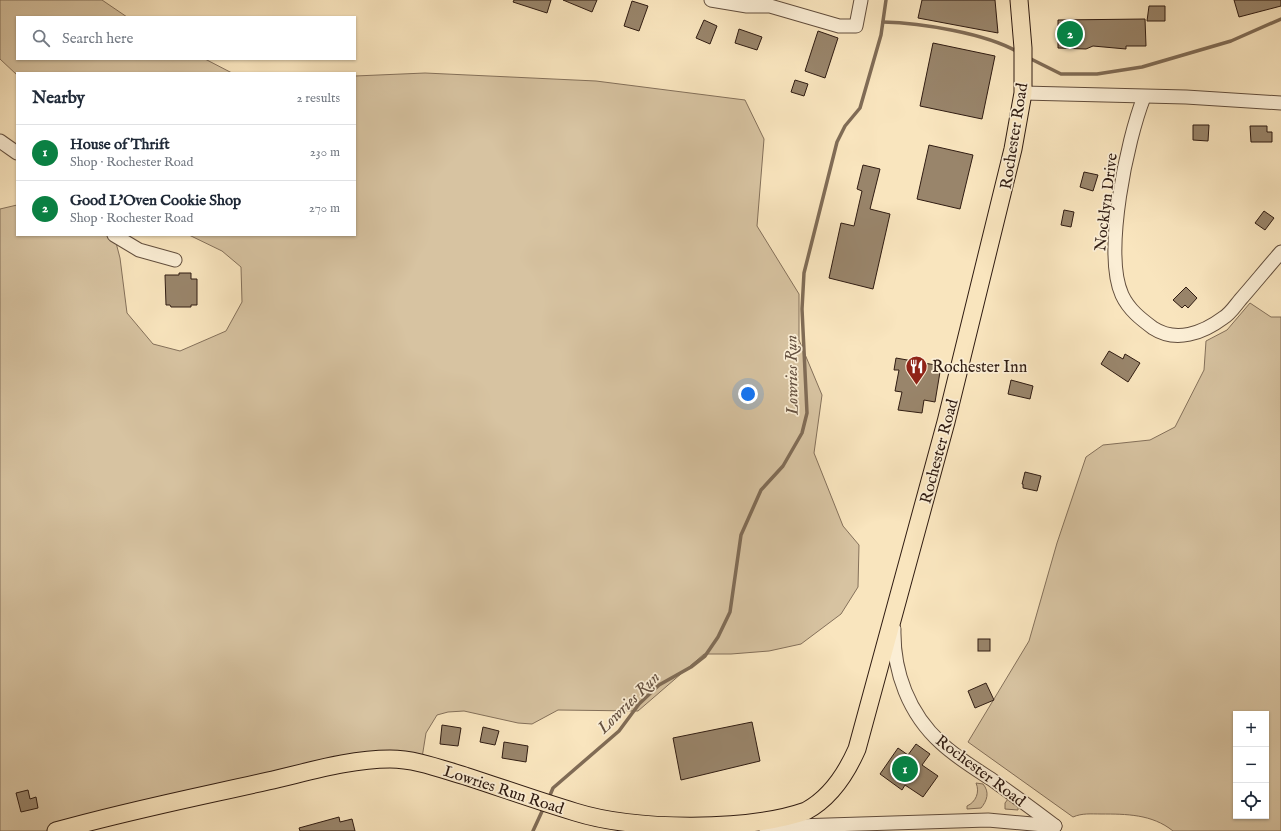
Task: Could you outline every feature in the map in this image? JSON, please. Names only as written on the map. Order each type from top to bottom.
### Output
[{"type":"main road","name":"Rochester Road","points":[[894,611],[946,422],[1003,196],[1013,149],[1023,93],[1019,0]]},
{"type":"main road","points":[[750,827],[781,821],[807,810],[828,794],[845,772],[859,743],[894,611]]},
{"type":"main road","name":"Lowries Run Road","points":[[56,831],[160,805],[290,776],[365,761],[390,759],[429,765],[577,813],[629,825],[685,830],[750,827]]},
{"type":"street","points":[[711,0],[748,6],[770,6],[839,26],[856,26],[861,0]]},
{"type":"street","points":[[1023,93],[1230,99],[1281,103]]},
{"type":"street","name":"Nocklyn Drive","points":[[1144,97],[1130,146],[1114,240],[1115,267],[1118,284],[1130,309],[1160,332],[1177,335],[1195,334],[1225,317],[1281,252]]},
{"type":"street","points":[[0,141],[16,153]]},
{"type":"street","points":[[116,236],[139,250],[175,260]]},
{"type":"street","name":"Rochester Road","points":[[894,611],[893,636],[896,662],[901,682],[912,706],[926,727],[958,756],[1059,829]]},
{"type":"street","name":"Lowries Run Road","points":[[750,827],[988,820],[1059,829]]},
{"type":"shaded area","points":[[0,0],[102,0],[126,16],[16,16],[16,60],[207,60],[230,72],[16,72],[16,74],[0,59]]},
{"type":"shaded area","points":[[425,73],[596,81],[745,100],[764,139],[757,226],[799,294],[799,340],[822,395],[814,453],[843,526],[859,545],[858,587],[841,614],[801,644],[769,651],[731,654],[704,654],[638,711],[558,710],[532,724],[518,723],[464,711],[448,712],[437,715],[426,733],[421,764],[399,759],[56,831],[0,831],[0,209],[16,205],[16,236],[114,236],[120,258],[127,313],[153,344],[180,351],[226,331],[242,302],[241,267],[222,251],[191,236],[356,236],[356,76]]},
{"type":"shaded area","points":[[1250,303],[1271,317],[1281,317],[1281,831],[1173,831],[1156,821],[1138,816],[1120,814],[1090,814],[1073,817],[968,742],[1029,641],[1057,543],[1086,457],[1103,445],[1150,440],[1175,427],[1204,370],[1206,341],[1227,330]]},
{"type":"shaded area","points":[[976,783],[983,784],[985,787],[987,796],[985,802],[981,808],[967,809],[967,806],[975,799],[978,790]]},
{"type":"shaded area","points":[[1008,799],[1018,806],[1018,810],[1005,809],[1005,803]]},
{"type":"building","points":[[514,0],[551,0],[547,13],[513,2]]},
{"type":"building","points":[[563,0],[597,0],[592,12]]},
{"type":"building","points":[[922,0],[995,0],[998,33],[918,18]]},
{"type":"building","points":[[1234,0],[1281,0],[1281,6],[1239,17]]},
{"type":"building","points":[[632,1],[648,6],[639,31],[624,26]]},
{"type":"building","points":[[1149,6],[1165,6],[1165,21],[1147,21]]},
{"type":"building","points":[[1145,19],[1146,46],[1126,46],[1126,49],[1093,46],[1086,49],[1058,48],[1058,20]]},
{"type":"building","points":[[704,20],[717,26],[710,44],[696,38]]},
{"type":"building","points":[[739,29],[762,37],[757,50],[735,43]]},
{"type":"building","points":[[818,31],[838,38],[825,78],[805,71]]},
{"type":"building","points":[[933,43],[995,56],[982,119],[920,106]]},
{"type":"building","points":[[795,80],[808,84],[804,96],[791,92]]},
{"type":"building","points":[[1193,125],[1209,125],[1208,141],[1193,140]]},
{"type":"building","points":[[1250,126],[1267,126],[1267,132],[1272,132],[1272,142],[1251,142]]},
{"type":"building","points":[[929,145],[973,155],[960,209],[917,199]]},
{"type":"building","points":[[863,165],[880,169],[870,209],[890,214],[873,289],[829,278],[841,223],[854,226],[862,191],[857,189]]},
{"type":"building","points":[[1084,172],[1098,175],[1093,191],[1080,187]]},
{"type":"building","points":[[1064,210],[1074,212],[1071,227],[1061,225]]},
{"type":"building","points":[[1264,211],[1274,218],[1265,230],[1255,223]]},
{"type":"building","points":[[179,273],[191,273],[191,279],[197,279],[197,305],[191,305],[191,307],[171,307],[170,305],[166,305],[165,275],[179,275]]},
{"type":"building","points":[[1186,287],[1197,298],[1188,308],[1185,305],[1182,308],[1173,300]]},
{"type":"building","points":[[1109,351],[1123,359],[1125,354],[1140,363],[1128,382],[1101,364]]},
{"type":"building","name":"Rochester Inn","points":[[896,358],[941,366],[935,402],[924,400],[922,413],[898,410],[902,392],[895,391],[899,370],[894,370]]},
{"type":"building","points":[[1011,380],[1033,386],[1030,399],[1008,394]]},
{"type":"building","points":[[1025,472],[1041,476],[1037,491],[1023,488],[1022,484]]},
{"type":"building","points":[[978,639],[990,639],[990,651],[978,651]]},
{"type":"building","points":[[986,683],[994,700],[975,708],[968,691]]},
{"type":"building","points":[[752,722],[760,761],[681,780],[673,738]]},
{"type":"building","points":[[442,725],[461,728],[458,746],[440,744]]},
{"type":"building","points":[[483,727],[499,731],[495,745],[480,742]]},
{"type":"building","points":[[504,742],[528,746],[526,762],[502,758]]},
{"type":"building","points":[[916,744],[930,754],[922,765],[938,776],[923,797],[905,785],[902,790],[880,774],[898,748],[908,755]]},
{"type":"building","points":[[28,790],[30,799],[36,797],[38,808],[21,812],[16,793]]},
{"type":"building","points":[[339,817],[340,822],[352,819],[355,831],[300,831],[299,828]]},
{"type":"waterway","name":"Lowries Run","points":[[548,800],[553,788],[619,731],[639,704],[659,685],[691,667],[705,656],[718,637],[730,612],[741,535],[761,490],[783,466],[802,433],[807,413],[802,309],[804,273],[837,142],[845,126],[860,108],[881,35],[886,0]]},
{"type":"waterway","points":[[1029,58],[1061,74],[1097,74],[1142,67],[1231,41],[1281,19]]},
{"type":"waterway","points":[[883,22],[915,24],[971,34],[1004,45],[1018,52]]},
{"type":"waterway","name":"Lowries Run","points":[[533,831],[544,807]]},
{"type":"place","name":"Good L'Oven Cookie Shop","points":[[1070,34]]},
{"type":"place","name":"Rochester Inn","points":[[917,386]]},
{"type":"place","name":"House of Thrift","points":[[905,769]]}]
